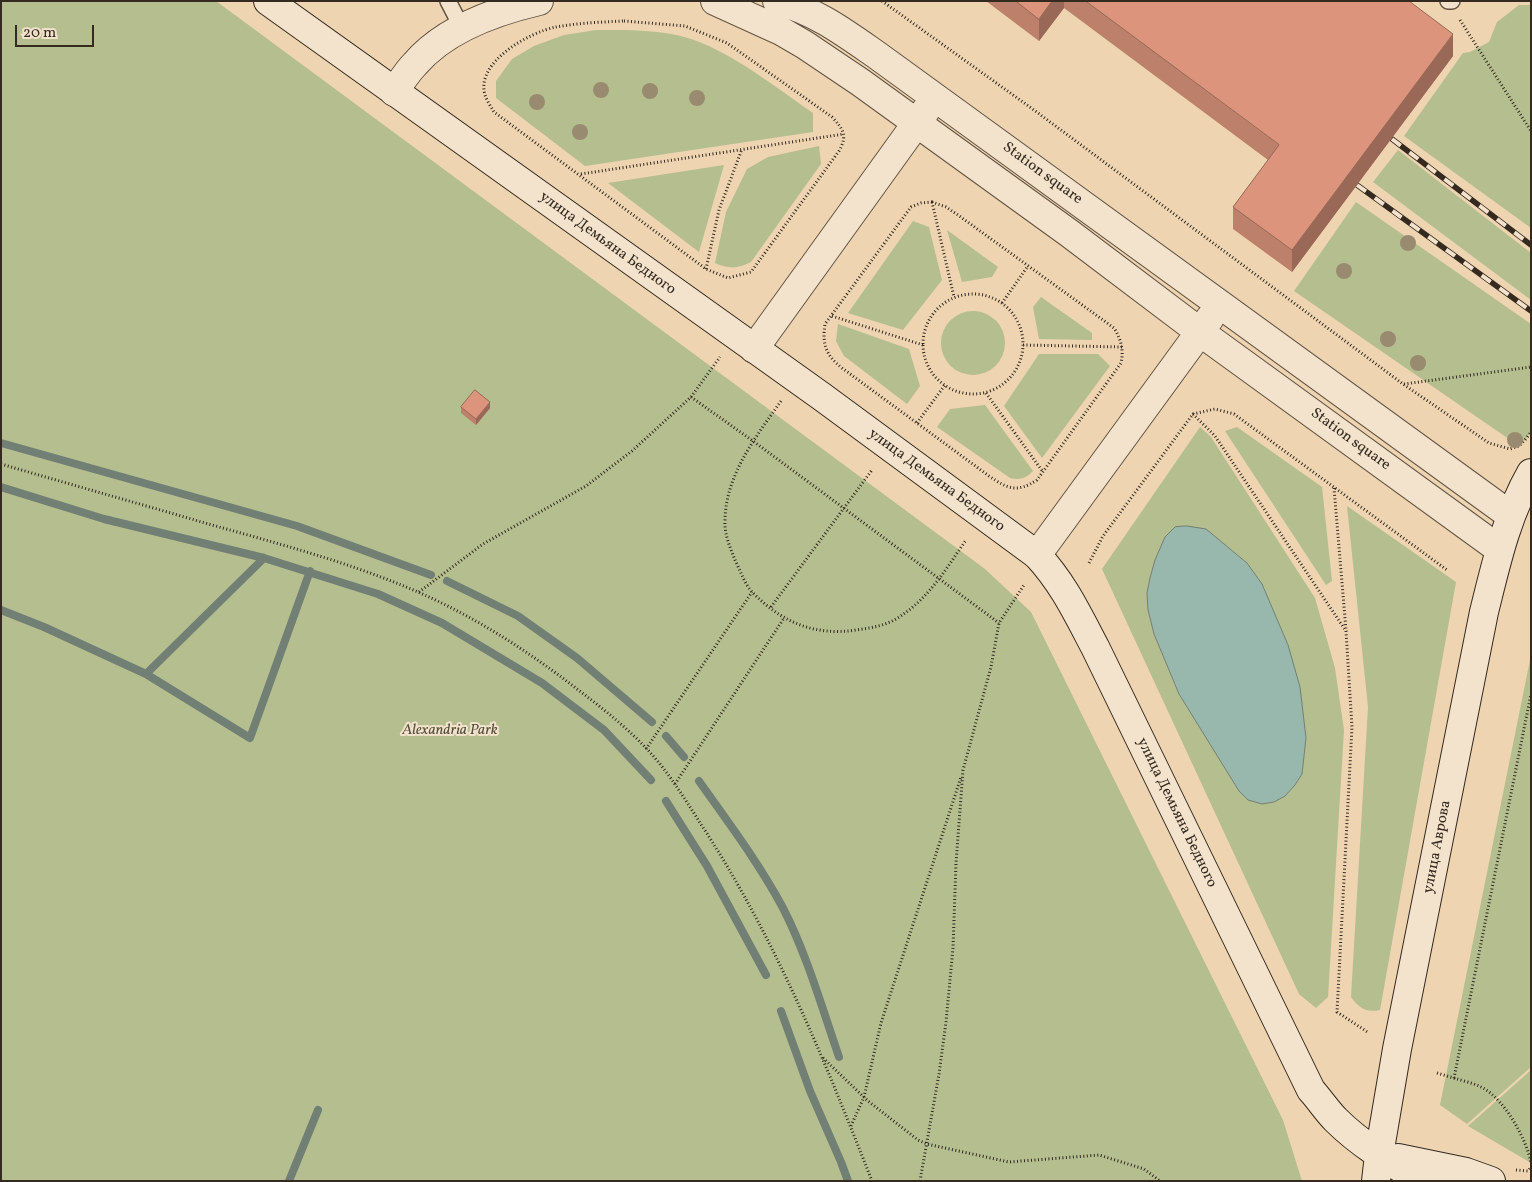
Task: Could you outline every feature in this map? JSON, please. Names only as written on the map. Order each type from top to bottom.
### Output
[{"type":"street","name":"улица Демьяна Бедного","points":[[268,1],[829,402],[1037,555],[1066,592],[1095,647],[1312,1090],[1336,1120],[1357,1138],[1378,1168],[1422,1181]]},
{"type":"street","points":[[394,92],[416,63],[435,46],[462,28],[516,6],[539,1]]},
{"type":"street","name":"Station square","points":[[715,1],[754,18],[805,45],[860,82],[1499,549]]},
{"type":"street","name":"Station square","points":[[776,1],[792,5],[825,19],[936,96],[1510,515]]},
{"type":"street","points":[[754,349],[936,96]]},
{"type":"street","points":[[1037,555],[1220,305]]},
{"type":"street","name":"улица Аврова","points":[[1378,1168],[1397,1049],[1482,621],[1499,549],[1510,515],[1531,473]]},
{"type":"street","points":[[1378,1168],[1466,1172],[1491,1181]]},
{"type":"lane","points":[[448,1],[462,28]]},
{"type":"path","points":[[882,1],[1403,384],[1489,443],[1510,449],[1519,446],[1531,432]]},
{"type":"path","points":[[1450,2],[1531,131]]},
{"type":"path","points":[[624,20],[686,26],[727,43],[832,117],[844,134],[844,143],[751,272],[728,278],[706,269],[494,112],[484,94],[486,73],[502,53],[525,40],[554,28],[589,22],[624,20]]},
{"type":"path","points":[[580,174],[844,134]]},
{"type":"path","points":[[706,269],[719,210],[742,148]]},
{"type":"path","points":[[932,202],[954,297]]},
{"type":"path","points":[[932,202],[946,207],[958,215],[1114,328],[1120,338],[1123,356],[1121,363],[1037,480],[1021,488],[1012,489],[989,476],[831,359],[825,346],[825,324],[911,207],[921,203],[932,202]]},
{"type":"path","points":[[1002,303],[1028,266]]},
{"type":"path","points":[[967,294],[992,297],[1002,303],[1012,311],[1022,333],[1023,345],[1020,361],[1012,375],[1000,386],[986,393],[964,393],[945,385],[929,368],[924,357],[924,330],[931,316],[941,305],[954,297],[967,294]]},
{"type":"path","points":[[832,316],[923,345]]},
{"type":"path","points":[[1023,345],[1122,347]]},
{"type":"path","points":[[419,592],[483,544],[586,486],[632,451],[691,397],[720,357]]},
{"type":"path","points":[[1403,384],[1531,367]]},
{"type":"path","points":[[917,423],[945,385]]},
{"type":"path","points":[[986,393],[1043,472]]},
{"type":"path","points":[[691,397],[999,623]]},
{"type":"path","points":[[781,402],[753,441],[737,469],[729,492],[724,520],[728,542],[738,567],[752,592],[784,618],[808,628],[830,632],[879,627],[895,619],[929,592],[966,540]]},
{"type":"path","points":[[1088,562],[1104,536],[1193,414],[1215,409],[1234,414],[1447,570]]},
{"type":"path","points":[[1193,414],[1215,436],[1346,631]]},
{"type":"path","points":[[1,464],[305,551],[419,592],[513,643],[608,712],[646,748],[675,784],[720,853],[756,916],[821,1057],[872,1181]]},
{"type":"path","points":[[771,607],[872,470]]},
{"type":"path","points":[[1334,488],[1352,727],[1337,1012],[1369,1033]]},
{"type":"path","points":[[851,1126],[864,1097],[881,1023],[963,770],[991,667],[999,623],[1024,586]]},
{"type":"path","points":[[646,748],[752,592]]},
{"type":"path","points":[[675,784],[784,618]]},
{"type":"path","points":[[1454,1078],[1531,694]]},
{"type":"path","points":[[920,1181],[946,1022],[953,948],[956,864],[963,770]]},
{"type":"path","points":[[821,1057],[864,1097],[918,1140],[927,1144],[1009,1162],[1099,1154],[1144,1169],[1160,1181]]},
{"type":"path","points":[[1437,1073],[1483,1088],[1504,1106],[1518,1129],[1531,1163]]},
{"type":"green space","name":"Alexandria Park","points":[[1,1],[216,1],[985,569],[1031,612],[1283,1120],[1302,1181],[1,1181]]},
{"type":"green space","points":[[1519,5],[1531,5],[1531,228],[1404,136],[1463,53],[1470,52],[1489,42],[1497,22]]},
{"type":"green space","points":[[596,30],[637,30],[677,35],[717,50],[759,75],[813,113],[813,132],[585,166],[496,98],[496,81],[512,59],[534,46],[564,35]]},
{"type":"green space","points":[[819,146],[821,164],[751,262],[733,267],[715,263],[726,212],[747,169],[768,157]]},
{"type":"green space","points":[[1398,150],[1531,253],[1531,300],[1373,182]]},
{"type":"green space","points":[[724,165],[699,252],[608,183]]},
{"type":"green space","points":[[1356,202],[1531,324],[1531,432],[1519,446],[1294,291]]},
{"type":"green space","points":[[913,221],[929,227],[942,280],[903,330],[848,313]]},
{"type":"green space","points":[[947,230],[998,267],[992,277],[962,282]]},
{"type":"green space","points":[[1041,297],[1092,333],[1092,340],[1039,339],[1033,307]]},
{"type":"green space","points":[[973,311],[991,316],[996,320],[1000,325],[1005,343],[1000,361],[996,366],[991,370],[973,375],[955,370],[950,366],[946,361],[941,343],[946,325],[950,320],[955,316]]},
{"type":"green space","points":[[838,324],[909,349],[920,386],[907,404],[844,356],[836,341]]},
{"type":"green space","points":[[1039,354],[1098,354],[1110,366],[1042,458],[1004,406]]},
{"type":"green space","points":[[985,405],[1033,471],[1027,476],[1020,479],[1010,478],[937,427],[950,409]]},
{"type":"green space","points":[[1200,427],[1211,437],[1315,598],[1335,668],[1344,730],[1328,997],[1316,1008],[1299,994],[1102,569]],"holes":[[[1227,546],[1247,563],[1262,584],[1288,645],[1306,738],[1302,774],[1295,785],[1285,796],[1274,802],[1262,804],[1248,800],[1239,791],[1179,694],[1154,634],[1148,610],[1147,593],[1155,560]]]},
{"type":"green space","points":[[1237,427],[1322,487],[1332,581],[1326,585],[1225,431]]},
{"type":"green space","points":[[1347,506],[1456,582],[1380,1010],[1375,1011],[1363,1009],[1351,997],[1368,707]]},
{"type":"green space","points":[[1531,655],[1531,1067],[1467,1124],[1440,1105]]},
{"type":"green space","points":[[1531,1070],[1531,1163],[1468,1126]]},
{"type":"water","points":[[1187,526],[1206,529],[1247,563],[1262,584],[1288,645],[1300,687],[1306,738],[1302,774],[1285,796],[1274,802],[1262,804],[1248,800],[1239,791],[1179,694],[1154,634],[1148,610],[1147,593],[1155,560],[1165,537],[1175,527]]},
{"type":"building","points":[[1016,1],[1052,1],[1039,19]]},
{"type":"building","points":[[1086,1],[1409,1],[1453,34],[1292,250],[1233,207],[1279,145]]},
{"type":"building","points":[[475,390],[490,402],[476,419],[461,407]]},
{"type":"waterway","points":[[1,443],[297,526],[431,575]]},
{"type":"waterway","points":[[1,487],[104,519],[264,558],[378,594],[442,623],[542,683],[604,730],[651,780]]},
{"type":"waterway","points":[[146,674],[264,558]]},
{"type":"waterway","points":[[1,610],[44,627],[146,674],[250,738],[310,571]]},
{"type":"waterway","points":[[447,581],[518,616],[577,658],[652,722]]},
{"type":"waterway","points":[[666,736],[684,757]]},
{"type":"waterway","points":[[699,781],[754,859],[783,908],[807,963],[839,1057]]},
{"type":"waterway","points":[[666,801],[707,866],[766,975]]},
{"type":"waterway","points":[[781,1011],[810,1091],[848,1181]]},
{"type":"waterway","points":[[289,1181],[318,1110]]},
{"type":"railway","points":[[1392,139],[1531,245]]},
{"type":"railway","points":[[1357,185],[1531,311]]}]
